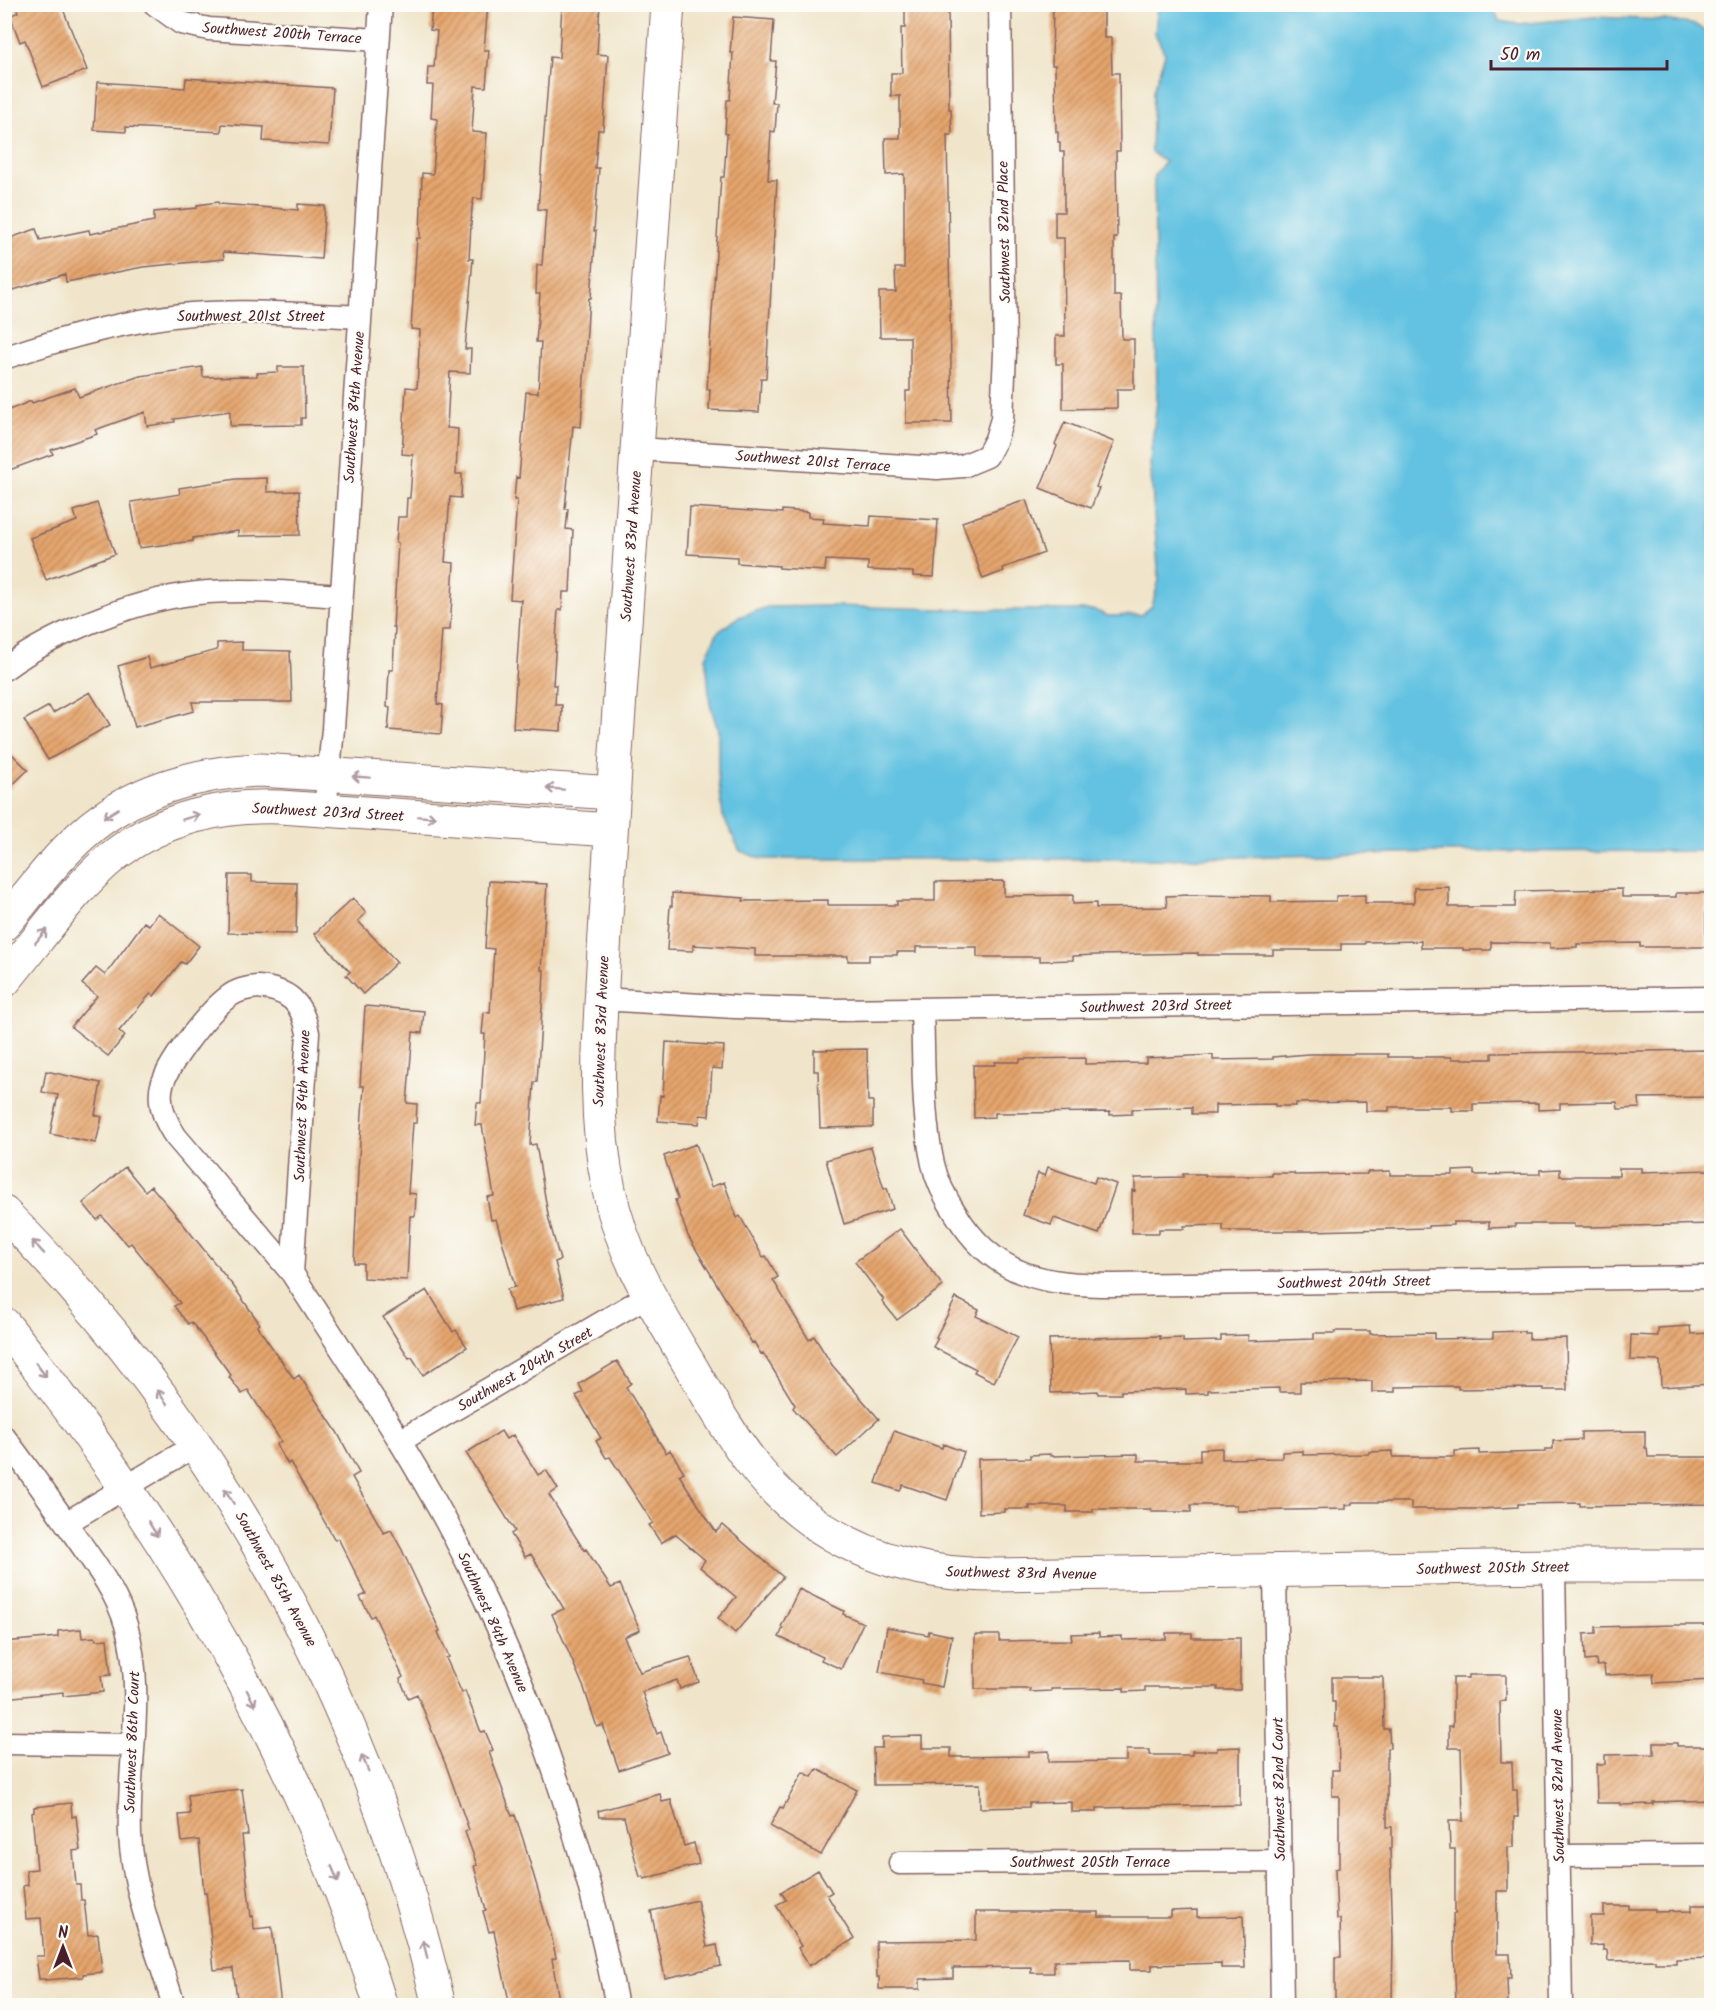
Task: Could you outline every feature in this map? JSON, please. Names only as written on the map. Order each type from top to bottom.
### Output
[{"type":"street","name":"Southwest 200th Terrace","points":[[155,4],[181,23],[209,29],[378,40]]},
{"type":"street","name":"Southwest 84th Avenue","points":[[325,810],[381,4]]},
{"type":"street","name":"Southwest 83rd Avenue","points":[[668,4],[611,830],[597,1092],[601,1147],[608,1188],[624,1245],[707,1394],[756,1468],[777,1492],[805,1517],[825,1531],[862,1550],[906,1566],[956,1574],[1275,1572]]},
{"type":"street","name":"Southwest 82nd Place","points":[[987,456],[996,439],[1002,419],[1005,353],[1000,4]]},
{"type":"street","name":"Southwest 201st Street","points":[[4,357],[112,326],[183,315],[277,313],[360,317]]},
{"type":"street","name":"Southwest 201st Terrace","points":[[638,449],[921,468],[952,468],[971,464],[987,456]]},
{"type":"street","points":[[4,669],[43,645],[89,623],[169,598],[231,591],[341,596]]},
{"type":"street","points":[[4,924],[41,879],[83,834],[112,812],[131,802],[190,778],[229,772],[260,771],[614,793]]},
{"type":"street","name":"Southwest 203rd Street","points":[[4,981],[87,881],[115,855],[151,833],[183,819],[217,810],[258,807],[325,810],[611,830]]},
{"type":"street","name":"Southwest 84th Avenue","points":[[292,1273],[308,1033],[305,1019],[296,1001],[279,990],[249,988],[240,990],[218,1005],[166,1072],[161,1091],[163,1113],[176,1137],[292,1273],[400,1441],[468,1564],[535,1716],[555,1771],[603,1935],[617,2006]]},
{"type":"street","name":"Southwest 203rd Street","points":[[601,999],[799,1009],[922,1009],[1712,998]]},
{"type":"street","name":"Southwest 204th Street","points":[[922,1009],[927,1127],[934,1167],[945,1197],[964,1227],[985,1252],[1001,1263],[1038,1277],[1079,1285],[1712,1277]]},
{"type":"street","name":"Southwest 85th Avenue","points":[[4,1213],[62,1273],[165,1400],[235,1506],[284,1589],[349,1725],[394,1841],[419,1923],[439,2006]]},
{"type":"street","name":"Southwest 204th Street","points":[[400,1441],[650,1295]]},
{"type":"street","points":[[4,1324],[125,1486],[241,1678],[286,1767],[341,1889],[381,2006]]},
{"type":"street","name":"Southwest 86th Court","points":[[4,1437],[107,1584],[125,1622],[134,1659],[135,1676],[130,1810],[133,1867],[140,1900],[174,2006]]},
{"type":"street","points":[[66,1523],[196,1445]]},
{"type":"street","name":"Southwest 205th Street","points":[[1275,1572],[1554,1566],[1712,1566]]},
{"type":"street","name":"Southwest 82nd Avenue","points":[[1554,1566],[1561,2006]]},
{"type":"street","name":"Southwest 82nd Court","points":[[1275,1572],[1282,2006]]},
{"type":"street","points":[[4,1743],[133,1744]]},
{"type":"street","points":[[1559,1856],[1712,1855]]},
{"type":"street","name":"Southwest 205th Terrace","points":[[900,1863],[1280,1861]]},
{"type":"water","points":[[1158,4],[1493,5],[1499,21],[1518,24],[1594,17],[1664,20],[1696,25],[1711,33],[1711,851],[1441,852],[1159,859],[761,859],[740,851],[723,816],[718,774],[718,730],[710,704],[706,658],[717,633],[739,617],[767,607],[1094,610],[1108,616],[1141,615],[1152,606],[1159,580],[1150,461],[1157,401],[1154,176],[1165,162],[1151,152],[1153,91],[1165,54],[1155,33]]},
{"type":"building","points":[[15,4],[61,4],[87,70],[43,87],[25,40],[20,42],[10,16],[18,12]]},
{"type":"building","points":[[432,4],[488,4],[484,50],[489,50],[486,87],[475,86],[472,132],[487,133],[482,199],[474,198],[472,207],[469,259],[473,259],[465,349],[471,349],[470,373],[450,372],[447,428],[458,429],[456,474],[462,474],[461,498],[450,497],[445,562],[454,563],[450,630],[442,630],[437,704],[443,705],[441,734],[388,730],[390,708],[387,707],[389,670],[393,670],[398,517],[406,517],[407,498],[410,498],[413,455],[402,454],[406,387],[417,388],[420,330],[411,329],[417,238],[420,238],[422,173],[433,174],[437,119],[431,118],[433,85],[427,85],[428,67],[434,67],[437,31],[430,30]]},
{"type":"building","points":[[562,4],[600,4],[597,54],[608,55],[603,130],[598,130],[595,168],[599,168],[594,231],[596,231],[591,298],[589,298],[581,427],[573,426],[565,509],[568,509],[566,529],[573,530],[570,592],[563,592],[562,610],[558,610],[553,685],[556,685],[555,705],[562,705],[561,731],[513,728],[521,600],[510,599],[517,500],[514,500],[516,477],[519,478],[526,392],[538,393],[541,342],[536,342],[540,294],[536,294],[537,265],[542,265],[546,210],[538,209],[550,57],[559,58]]},
{"type":"building","points":[[905,4],[948,4],[949,109],[951,109],[952,135],[947,135],[952,423],[906,423],[906,391],[910,391],[910,337],[880,337],[879,292],[896,292],[895,268],[904,268],[904,174],[886,175],[885,138],[900,138],[900,96],[891,96],[891,73],[902,73],[901,28],[905,28]]},
{"type":"building","points":[[1053,4],[1104,4],[1104,38],[1111,38],[1112,73],[1119,73],[1120,151],[1116,151],[1117,238],[1114,238],[1114,296],[1121,296],[1122,339],[1134,339],[1134,389],[1117,389],[1117,408],[1063,409],[1063,364],[1056,364],[1056,336],[1065,336],[1064,238],[1055,238],[1055,212],[1064,212],[1064,152],[1060,152],[1058,132],[1056,132],[1055,65],[1052,65]]},
{"type":"building","points":[[733,17],[774,20],[771,61],[776,61],[772,103],[777,103],[775,132],[771,131],[768,180],[777,180],[766,378],[761,378],[759,412],[709,410],[710,389],[707,389],[721,177],[724,177],[727,134],[725,133],[727,100],[730,100]]},
{"type":"building","points":[[186,78],[333,88],[329,145],[263,141],[264,127],[222,124],[221,132],[126,127],[126,132],[94,130],[97,82],[185,88]]},
{"type":"building","points":[[218,202],[219,204],[298,210],[298,204],[325,206],[321,259],[223,252],[224,259],[143,267],[66,282],[65,274],[4,293],[4,240],[36,229],[40,240],[89,230],[90,234],[154,221],[154,212],[197,208],[197,205]]},
{"type":"building","points":[[202,367],[203,377],[257,376],[257,373],[278,372],[278,367],[304,367],[305,418],[301,418],[301,425],[230,426],[230,411],[174,419],[175,422],[147,426],[145,412],[95,430],[97,434],[51,450],[53,454],[4,472],[4,412],[75,388],[79,397],[140,376]]},
{"type":"building","points":[[1065,422],[1114,442],[1096,487],[1099,488],[1091,508],[1040,488]]},
{"type":"building","points":[[267,478],[267,492],[299,491],[300,535],[238,536],[238,531],[193,538],[193,541],[139,548],[131,502],[180,494],[179,488],[236,479]]},
{"type":"building","points":[[1026,500],[1044,553],[1003,568],[1004,571],[983,579],[962,522]]},
{"type":"building","points":[[97,503],[115,554],[46,580],[30,538],[77,521],[74,511]]},
{"type":"building","points":[[690,507],[782,513],[782,510],[808,512],[808,517],[824,518],[823,523],[870,526],[871,516],[938,520],[934,577],[913,576],[913,572],[868,570],[868,562],[826,560],[825,571],[737,563],[737,557],[687,554]]},
{"type":"building","points":[[242,642],[242,650],[290,651],[292,702],[192,702],[194,711],[135,727],[118,666],[147,657],[150,668],[217,650],[217,643]]},
{"type":"building","points":[[90,692],[110,725],[48,760],[24,720],[49,706],[53,713]]},
{"type":"building","points":[[4,746],[28,770],[4,793]]},
{"type":"building","points":[[229,875],[252,875],[252,882],[297,883],[296,934],[228,933]]},
{"type":"building","points":[[489,881],[547,884],[541,970],[544,970],[543,993],[530,1145],[536,1144],[549,1220],[560,1260],[555,1262],[564,1298],[513,1311],[507,1289],[515,1287],[496,1219],[491,1220],[487,1197],[494,1196],[482,1125],[475,1125],[477,1103],[481,1103],[485,1034],[482,1034],[484,1012],[490,1013],[494,949],[485,948]]},
{"type":"building","points":[[1004,881],[1004,896],[1073,895],[1073,904],[1096,903],[1096,908],[1167,907],[1166,896],[1189,895],[1271,896],[1271,902],[1336,901],[1336,896],[1365,895],[1365,903],[1414,903],[1414,888],[1449,887],[1449,907],[1515,907],[1516,891],[1622,889],[1622,897],[1676,897],[1676,893],[1706,893],[1706,947],[1640,947],[1640,943],[1577,944],[1577,947],[1550,948],[1550,943],[1491,942],[1491,950],[1463,950],[1463,948],[1421,948],[1421,941],[1365,942],[1365,944],[1341,944],[1341,950],[1273,950],[1273,955],[1198,955],[1198,953],[1096,955],[1073,956],[1073,960],[1040,961],[1040,957],[977,957],[977,947],[916,947],[916,952],[869,955],[869,961],[848,961],[848,956],[755,956],[755,949],[693,945],[693,951],[667,950],[672,893],[744,898],[743,901],[828,900],[828,905],[897,905],[897,901],[935,901],[935,882]]},
{"type":"building","points":[[353,898],[366,913],[358,921],[397,962],[363,994],[346,975],[350,972],[314,934]]},
{"type":"building","points":[[158,913],[199,946],[185,964],[181,962],[154,996],[151,993],[119,1031],[125,1036],[108,1056],[71,1027],[97,996],[82,984],[96,968],[105,975],[144,922],[149,925]]},
{"type":"building","points":[[365,1006],[424,1011],[422,1033],[413,1032],[407,1103],[417,1104],[416,1123],[413,1123],[408,1193],[416,1194],[415,1216],[410,1216],[407,1280],[363,1278],[363,1263],[354,1263],[364,1086],[360,1086]]},
{"type":"building","points":[[666,1042],[724,1046],[722,1069],[712,1068],[709,1116],[700,1115],[699,1124],[658,1121],[660,1095],[663,1096]]},
{"type":"building","points":[[867,1049],[868,1101],[873,1101],[873,1127],[820,1128],[818,1071],[814,1071],[814,1050]]},
{"type":"building","points":[[1712,1050],[1712,1097],[1639,1098],[1640,1108],[1618,1109],[1617,1102],[1560,1103],[1560,1109],[1538,1110],[1538,1103],[1473,1104],[1473,1111],[1452,1111],[1452,1107],[1389,1107],[1389,1111],[1366,1111],[1366,1102],[1296,1103],[1296,1106],[1215,1105],[1215,1114],[1192,1114],[1192,1107],[1132,1109],[1132,1114],[1110,1115],[1110,1112],[995,1113],[995,1117],[974,1118],[973,1065],[1020,1062],[1020,1059],[1085,1058],[1085,1064],[1146,1063],[1146,1058],[1213,1055],[1213,1060],[1273,1059],[1273,1057],[1308,1054],[1388,1054],[1388,1057],[1492,1059],[1492,1053]]},
{"type":"building","points":[[46,1071],[101,1083],[95,1115],[102,1117],[96,1143],[50,1134],[58,1095],[42,1092]]},
{"type":"building","points":[[696,1144],[711,1187],[724,1182],[737,1218],[740,1216],[763,1257],[766,1256],[778,1277],[773,1280],[809,1340],[814,1336],[832,1365],[879,1419],[837,1457],[793,1408],[795,1405],[763,1353],[761,1354],[754,1342],[752,1343],[688,1236],[675,1200],[678,1199],[664,1156]]},
{"type":"building","points":[[871,1147],[893,1209],[844,1224],[826,1160]]},
{"type":"building","points":[[125,1167],[145,1191],[151,1186],[171,1209],[234,1287],[260,1324],[257,1326],[294,1379],[299,1375],[337,1432],[359,1473],[352,1477],[384,1533],[391,1530],[402,1550],[440,1631],[438,1632],[449,1657],[446,1658],[462,1693],[465,1691],[481,1732],[485,1731],[493,1750],[489,1752],[512,1816],[515,1815],[551,1934],[556,1958],[552,1959],[560,2006],[510,2006],[494,1931],[489,1932],[483,1911],[486,1910],[474,1866],[477,1865],[465,1832],[469,1830],[447,1768],[417,1694],[408,1698],[400,1679],[403,1677],[374,1615],[371,1617],[360,1597],[366,1594],[338,1538],[335,1540],[290,1462],[288,1464],[276,1445],[281,1441],[248,1390],[242,1394],[229,1377],[231,1375],[196,1328],[191,1322],[188,1324],[174,1306],[180,1303],[131,1243],[128,1245],[102,1216],[97,1220],[83,1203]]},
{"type":"building","points":[[1048,1167],[1094,1183],[1096,1177],[1116,1184],[1099,1234],[1054,1218],[1051,1225],[1023,1215],[1038,1173],[1045,1176]]},
{"type":"building","points":[[1619,1168],[1641,1168],[1641,1172],[1712,1170],[1712,1224],[1574,1227],[1574,1224],[1515,1224],[1515,1227],[1489,1228],[1489,1222],[1453,1222],[1453,1225],[1428,1226],[1428,1228],[1310,1231],[1223,1231],[1223,1225],[1184,1226],[1184,1229],[1159,1229],[1159,1233],[1132,1233],[1132,1190],[1135,1191],[1135,1178],[1183,1177],[1183,1174],[1272,1176],[1272,1173],[1367,1174],[1367,1172],[1390,1171],[1390,1175],[1453,1175],[1453,1171],[1474,1170],[1474,1175],[1540,1174],[1540,1170],[1560,1169],[1560,1176],[1619,1176]]},
{"type":"building","points":[[900,1229],[943,1286],[897,1320],[855,1262]]},
{"type":"building","points":[[427,1290],[453,1332],[456,1330],[467,1347],[423,1375],[412,1357],[409,1358],[383,1317]]},
{"type":"building","points":[[956,1298],[979,1310],[976,1316],[1018,1337],[994,1382],[974,1372],[976,1369],[933,1347]]},
{"type":"building","points":[[1690,1326],[1691,1334],[1712,1333],[1712,1384],[1661,1387],[1660,1361],[1630,1360],[1631,1335],[1658,1336],[1658,1328]]},
{"type":"building","points":[[1335,1331],[1370,1331],[1370,1334],[1434,1333],[1434,1339],[1493,1338],[1493,1332],[1524,1331],[1524,1333],[1529,1333],[1529,1339],[1566,1338],[1567,1390],[1458,1389],[1458,1386],[1395,1387],[1395,1392],[1372,1392],[1372,1381],[1300,1382],[1300,1392],[1279,1392],[1279,1388],[1208,1390],[1208,1393],[1186,1394],[1186,1389],[1121,1391],[1121,1394],[1098,1394],[1098,1391],[1051,1393],[1049,1339],[1160,1336],[1160,1339],[1183,1338],[1183,1342],[1221,1341],[1221,1336],[1248,1335],[1248,1341],[1314,1339],[1314,1333],[1335,1333]]},
{"type":"building","points":[[617,1361],[631,1383],[626,1387],[666,1453],[670,1450],[684,1472],[679,1475],[716,1532],[723,1525],[783,1577],[735,1633],[718,1618],[736,1597],[700,1567],[705,1560],[675,1534],[661,1543],[649,1525],[653,1523],[610,1457],[606,1458],[596,1441],[601,1438],[576,1396],[583,1392],[579,1384]]},
{"type":"building","points":[[501,1431],[506,1439],[513,1435],[538,1475],[546,1470],[558,1489],[549,1495],[584,1550],[586,1549],[611,1588],[620,1584],[640,1630],[624,1637],[640,1672],[690,1657],[699,1682],[680,1689],[677,1680],[642,1692],[657,1734],[661,1732],[668,1753],[619,1770],[603,1725],[597,1727],[584,1688],[552,1614],[564,1609],[531,1554],[525,1557],[511,1534],[515,1531],[466,1453]]},
{"type":"building","points":[[894,1431],[942,1448],[943,1444],[964,1452],[947,1500],[903,1485],[900,1491],[876,1483]]},
{"type":"building","points":[[1645,1431],[1645,1448],[1647,1448],[1648,1457],[1712,1457],[1712,1504],[1580,1506],[1580,1503],[1518,1504],[1518,1507],[1479,1509],[1411,1509],[1411,1502],[1353,1502],[1353,1504],[1346,1505],[1346,1509],[1237,1511],[1237,1505],[1191,1505],[1191,1512],[1093,1509],[1093,1512],[1067,1512],[1067,1506],[1029,1506],[1030,1509],[1005,1509],[1005,1512],[979,1513],[978,1459],[1030,1458],[1030,1455],[1050,1454],[1050,1456],[1138,1454],[1138,1461],[1200,1461],[1200,1449],[1222,1448],[1222,1459],[1282,1458],[1282,1452],[1303,1451],[1303,1455],[1369,1454],[1369,1452],[1393,1451],[1393,1457],[1455,1457],[1455,1451],[1479,1450],[1479,1454],[1545,1452],[1545,1449],[1553,1449],[1553,1441],[1581,1440],[1581,1432]]},
{"type":"building","points":[[799,1589],[863,1623],[841,1669],[821,1660],[823,1657],[779,1637],[783,1628],[781,1627]]},
{"type":"building","points":[[1712,1625],[1712,1680],[1654,1683],[1653,1673],[1605,1675],[1604,1665],[1597,1666],[1596,1660],[1585,1661],[1584,1634],[1596,1633],[1596,1627]]},
{"type":"building","points":[[887,1627],[928,1635],[929,1631],[952,1636],[942,1687],[921,1683],[922,1680],[879,1672]]},
{"type":"building","points":[[81,1629],[82,1638],[107,1639],[111,1675],[101,1676],[103,1692],[63,1696],[63,1692],[4,1698],[4,1642],[58,1637],[58,1631]]},
{"type":"building","points":[[1099,1633],[1099,1637],[1122,1636],[1122,1640],[1166,1639],[1166,1633],[1192,1633],[1192,1638],[1240,1638],[1240,1690],[1218,1690],[1218,1687],[1145,1687],[1145,1691],[1124,1692],[1124,1688],[1051,1689],[1051,1691],[1030,1692],[1030,1689],[975,1689],[975,1635],[999,1635],[999,1641],[1072,1640],[1071,1634]]},
{"type":"building","points":[[1469,1675],[1506,1675],[1506,1700],[1500,1701],[1501,1762],[1512,1762],[1513,1790],[1517,1790],[1518,1817],[1514,1817],[1514,1847],[1508,1847],[1508,1891],[1497,1891],[1497,1954],[1510,1954],[1511,1978],[1507,1978],[1508,2005],[1456,2006],[1453,1914],[1455,1914],[1455,1849],[1450,1849],[1449,1821],[1463,1821],[1461,1748],[1449,1748],[1449,1726],[1453,1726],[1453,1678],[1469,1678]]},
{"type":"building","points":[[1332,1677],[1383,1677],[1384,1729],[1389,1729],[1390,1748],[1387,1748],[1387,1827],[1392,1827],[1392,1848],[1390,1848],[1393,1938],[1392,2006],[1335,2006],[1335,1957],[1341,1957],[1335,1869],[1339,1868],[1339,1796],[1332,1796],[1332,1770],[1339,1770],[1338,1727],[1335,1727],[1335,1702],[1332,1702]]},
{"type":"building","points":[[922,1736],[922,1748],[951,1748],[951,1757],[1029,1756],[1029,1752],[1049,1751],[1049,1762],[1126,1761],[1126,1750],[1150,1750],[1150,1755],[1192,1755],[1192,1751],[1217,1751],[1217,1748],[1240,1747],[1240,1805],[1097,1808],[1097,1812],[1071,1812],[1071,1802],[1029,1803],[1029,1807],[980,1808],[980,1784],[874,1785],[873,1748],[882,1748],[882,1737]]},
{"type":"building","points":[[1654,1743],[1677,1743],[1677,1746],[1712,1746],[1712,1800],[1620,1805],[1620,1803],[1597,1803],[1596,1764],[1605,1764],[1605,1755],[1654,1754]]},
{"type":"building","points":[[817,1769],[857,1790],[821,1855],[770,1826],[803,1772],[812,1777]]},
{"type":"building","points":[[242,1789],[248,1835],[242,1835],[251,1917],[253,1916],[254,1929],[272,1927],[281,2006],[238,2006],[233,1968],[214,1970],[199,1840],[182,1842],[179,1815],[190,1814],[188,1795]]},
{"type":"building","points":[[660,1794],[662,1802],[671,1800],[684,1846],[694,1843],[699,1864],[644,1879],[643,1876],[640,1877],[624,1817],[599,1817],[598,1811]]},
{"type":"building","points":[[71,1803],[72,1817],[76,1816],[80,1850],[73,1851],[76,1885],[80,1885],[81,1900],[84,1900],[88,1935],[98,1934],[102,1972],[83,1974],[83,1977],[45,1980],[39,1979],[36,1956],[44,1956],[41,1918],[26,1919],[23,1886],[28,1885],[26,1870],[37,1869],[32,1813],[34,1807]]},
{"type":"building","points":[[818,1870],[832,1892],[827,1895],[854,1939],[809,1966],[798,1948],[801,1946],[776,1905],[786,1900],[781,1892]]},
{"type":"building","points":[[697,1900],[707,1947],[717,1945],[721,1966],[665,1978],[651,1911]]},
{"type":"building","points":[[1692,1905],[1712,1905],[1712,1958],[1676,1959],[1676,1963],[1655,1963],[1655,1960],[1608,1961],[1607,1950],[1603,1950],[1603,1945],[1590,1946],[1590,1916],[1604,1916],[1604,1906],[1655,1909],[1655,1912],[1692,1911]]},
{"type":"building","points":[[1197,1910],[1197,1917],[1243,1916],[1245,1968],[1221,1968],[1221,1963],[1152,1965],[1152,1970],[1130,1970],[1130,1960],[1054,1961],[1054,1973],[1031,1973],[1031,1967],[953,1968],[953,1978],[920,1979],[920,1989],[879,1989],[876,1941],[976,1940],[976,1912],[1099,1912],[1099,1917],[1171,1917],[1171,1911]]}]
